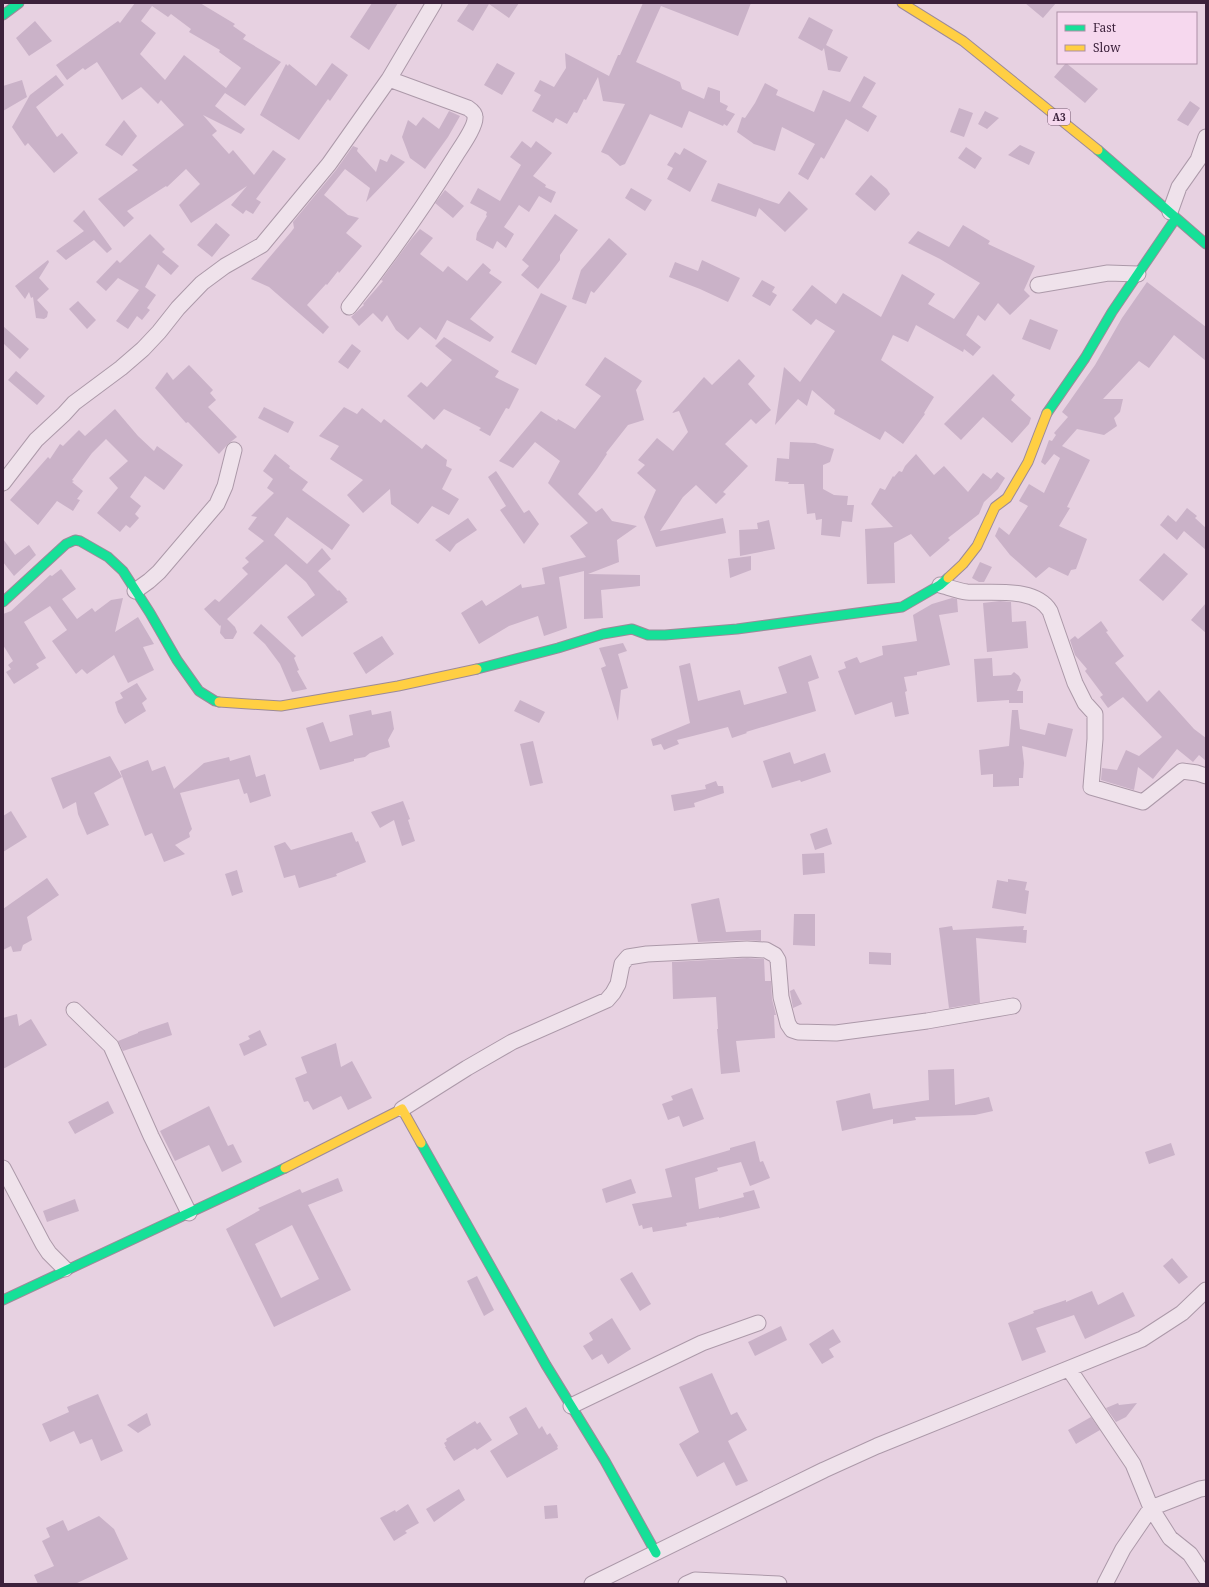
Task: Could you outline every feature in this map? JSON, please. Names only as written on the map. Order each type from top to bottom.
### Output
[{"type":"main road","points":[[3,15],[19,3]]},
{"type":"main road","name":"A3","points":[[902,3],[963,41],[1079,133],[1206,244]]},
{"type":"main road","points":[[3,602],[66,544],[75,540],[89,545],[108,557],[122,571],[150,613],[177,660],[199,691],[215,701],[230,704],[281,706],[398,686],[550,650],[603,634],[632,629],[648,635],[665,636],[736,629],[902,607],[940,585],[963,564],[977,546],[995,507],[1007,498],[1028,462],[1045,416],[1085,358],[1173,215]]},
{"type":"main road","points":[[3,1300],[65,1269],[190,1213],[306,1158],[402,1109],[527,1332],[606,1461],[656,1553]]},
{"type":"street","points":[[3,483],[36,440],[74,403],[121,368],[143,349],[178,308],[202,283],[225,266],[262,245],[329,164],[389,79],[434,3]]},
{"type":"street","points":[[349,307],[429,199],[467,137],[476,119],[474,114],[468,108],[389,79]]},
{"type":"street","points":[[1173,215],[1179,187],[1198,160],[1206,138]]},
{"type":"street","points":[[1038,285],[1108,272],[1138,274]]},
{"type":"street","points":[[135,591],[159,572],[217,504],[226,486],[234,450]]},
{"type":"street","points":[[940,585],[966,592],[1015,593],[1031,597],[1046,605],[1050,611],[1075,683],[1085,703],[1095,714],[1095,739],[1091,787],[1143,802],[1182,771],[1206,776]]},
{"type":"street","points":[[402,1109],[467,1068],[512,1042],[607,1000],[618,984],[622,964],[628,957],[647,954],[747,949],[766,950],[771,952],[778,960],[781,997],[788,1024],[792,1030],[798,1032],[836,1033],[928,1021],[1013,1006]]},
{"type":"street","points":[[74,1010],[111,1046],[151,1136],[190,1213]]},
{"type":"street","points":[[3,1168],[43,1244],[49,1253],[65,1269]]},
{"type":"street","points":[[592,1584],[830,1467],[877,1446],[1142,1338],[1182,1313],[1206,1290]]},
{"type":"street","points":[[571,1406],[702,1343],[758,1323]]},
{"type":"street","points":[[1069,1369],[1133,1464],[1151,1508],[1170,1538],[1190,1554],[1206,1578]]},
{"type":"street","points":[[1105,1584],[1123,1549],[1151,1508],[1206,1488]]},
{"type":"street","points":[[686,1584],[696,1580],[780,1584]]},
{"type":"building","points":[[135,3],[200,3],[235,24],[233,26],[246,35],[243,39],[281,62],[245,106],[225,93],[215,106],[245,129],[241,134],[203,115],[217,131],[212,135],[229,154],[233,150],[254,175],[273,150],[286,159],[256,199],[261,202],[253,214],[246,210],[243,214],[231,205],[247,186],[191,223],[179,205],[200,184],[186,169],[167,187],[166,186],[127,211],[134,218],[124,227],[98,199],[138,170],[132,165],[184,125],[161,100],[158,104],[141,87],[122,100],[97,62],[85,70],[83,68],[67,80],[56,65],[118,21],[120,23]],"holes":[[[152,6],[168,17],[171,14],[191,29],[189,32],[220,50],[219,52],[241,68],[226,88],[184,55],[165,80],[140,54],[156,33],[141,21]]]},
{"type":"building","points":[[372,3],[398,3],[369,50],[350,37]]},
{"type":"building","points":[[469,3],[519,3],[509,18],[489,4],[473,31],[457,21]]},
{"type":"building","points":[[643,3],[751,3],[738,36],[661,6],[636,62],[680,82],[682,89],[704,99],[708,87],[720,91],[720,102],[728,106],[726,110],[735,114],[727,126],[724,124],[723,126],[689,111],[682,128],[650,114],[625,164],[620,166],[608,155],[601,152],[625,104],[603,101],[598,77],[586,100],[584,99],[577,113],[574,112],[567,124],[556,118],[553,123],[532,111],[541,95],[534,91],[540,80],[554,87],[566,68],[565,53],[609,76]]},
{"type":"building","points":[[1025,3],[1056,3],[1043,18]]},
{"type":"building","points":[[809,17],[833,30],[826,45],[848,57],[840,72],[828,70],[824,48],[822,51],[798,38]]},
{"type":"building","points":[[35,21],[52,41],[29,56],[16,38]]},
{"type":"building","points":[[332,63],[348,75],[330,101],[328,99],[299,140],[260,115],[286,64],[288,66],[289,64],[316,86]]},
{"type":"building","points":[[497,63],[515,73],[502,95],[484,85]]},
{"type":"building","points":[[1065,64],[1067,64],[1098,89],[1085,103],[1054,77]]},
{"type":"building","points":[[56,75],[64,85],[36,107],[57,137],[62,133],[78,153],[54,173],[28,143],[25,146],[12,127],[30,95]]},
{"type":"building","points":[[864,76],[876,83],[862,107],[877,116],[868,132],[846,119],[824,159],[821,157],[808,180],[798,174],[815,144],[782,127],[775,151],[754,144],[737,132],[742,117],[745,118],[755,103],[765,83],[778,90],[776,95],[814,112],[823,90],[850,102]]},
{"type":"building","points":[[22,80],[27,97],[3,111],[3,86]]},
{"type":"building","points":[[1190,101],[1200,108],[1188,126],[1177,120]]},
{"type":"building","points":[[959,108],[973,113],[964,137],[950,132]]},
{"type":"building","points":[[449,111],[460,116],[448,137],[425,169],[410,158],[402,137],[408,120],[416,126],[423,117],[439,129]]},
{"type":"building","points":[[985,111],[999,118],[987,129],[978,124]]},
{"type":"building","points":[[124,120],[137,136],[122,156],[105,145]]},
{"type":"building","points":[[522,141],[531,148],[536,141],[552,153],[533,176],[546,185],[545,187],[556,192],[551,203],[539,196],[529,212],[519,205],[504,227],[514,234],[506,248],[497,241],[493,249],[476,240],[477,233],[487,216],[487,212],[470,203],[478,188],[500,201],[521,165],[510,157]]},
{"type":"building","points":[[1020,145],[1035,152],[1029,165],[1008,155]]},
{"type":"building","points":[[353,146],[358,148],[357,151],[376,172],[380,159],[387,162],[391,154],[405,162],[366,202],[370,188],[345,169],[324,195],[348,215],[359,218],[346,233],[362,246],[339,273],[338,271],[327,285],[326,284],[307,305],[329,327],[323,334],[269,287],[251,279],[291,232],[294,228],[293,222],[336,170]]},
{"type":"building","points":[[966,147],[982,158],[975,169],[958,158]]},
{"type":"building","points":[[684,148],[707,161],[690,192],[667,179],[673,168],[667,165],[675,152],[680,155]]},
{"type":"building","points":[[871,175],[887,189],[890,194],[875,211],[855,194]]},
{"type":"building","points":[[718,183],[779,204],[789,191],[808,209],[785,232],[759,208],[756,217],[711,201]]},
{"type":"building","points":[[631,188],[652,200],[645,211],[625,198]]},
{"type":"building","points":[[445,190],[464,206],[453,218],[435,203]]},
{"type":"building","points":[[84,210],[112,249],[107,253],[94,240],[66,260],[56,251],[84,231],[73,221]]},
{"type":"building","points":[[555,214],[578,230],[560,255],[560,260],[538,289],[521,275],[529,266],[522,260]]},
{"type":"building","points":[[216,223],[230,235],[212,257],[197,245]]},
{"type":"building","points":[[963,225],[990,241],[988,244],[1035,266],[1024,290],[1030,296],[1010,315],[998,303],[985,321],[978,315],[966,335],[981,347],[973,356],[964,349],[963,352],[916,325],[908,342],[893,335],[881,360],[934,397],[924,413],[925,414],[903,444],[885,431],[880,440],[834,414],[835,410],[812,390],[807,406],[798,399],[775,425],[784,367],[800,382],[835,331],[816,319],[811,325],[792,310],[812,285],[836,304],[843,293],[881,317],[902,274],[935,294],[928,304],[954,319],[980,283],[940,259],[908,243],[918,231],[949,247]]},
{"type":"building","points":[[420,229],[433,238],[420,254],[443,272],[448,266],[467,281],[483,263],[491,270],[489,273],[502,282],[470,319],[494,337],[490,342],[447,320],[436,340],[420,327],[408,340],[396,330],[387,315],[382,322],[373,313],[359,326],[351,317],[364,305],[363,304],[383,281],[381,280]]},
{"type":"building","points":[[150,234],[165,249],[162,252],[179,266],[171,275],[158,264],[145,287],[156,295],[147,308],[150,310],[142,320],[137,316],[128,329],[116,321],[139,290],[118,278],[106,291],[96,282],[117,260],[120,263]]},
{"type":"building","points":[[609,238],[627,254],[594,293],[591,291],[586,304],[572,299],[581,270]]},
{"type":"building","points":[[48,260],[49,262],[39,278],[49,289],[37,300],[48,312],[47,317],[44,319],[36,318],[33,297],[31,298],[29,292],[25,299],[15,286]]},
{"type":"building","points":[[702,260],[740,278],[728,302],[669,277],[675,262],[698,271]]},
{"type":"building","points":[[762,280],[775,287],[772,292],[777,295],[770,306],[752,296]]},
{"type":"building","points":[[1147,282],[1206,327],[1206,361],[1174,335],[1149,368],[1139,361],[1103,399],[1123,399],[1120,412],[1114,418],[1117,426],[1104,435],[1077,429],[1062,446],[1090,460],[1067,507],[1070,508],[1059,526],[1087,539],[1076,569],[1071,570],[1068,576],[1049,567],[1036,578],[1010,555],[995,536],[999,527],[1009,535],[1028,506],[1019,501],[1029,484],[1044,493],[1060,458],[1054,454],[1045,465],[1041,462],[1049,440],[1052,441],[1056,435],[1054,433],[1068,417],[1062,412],[1095,365],[1122,318]]},
{"type":"building","points":[[541,293],[567,306],[536,365],[511,352]]},
{"type":"building","points":[[78,301],[96,320],[87,329],[69,309]]},
{"type":"building","points":[[1030,319],[1058,330],[1050,350],[1022,339]]},
{"type":"building","points":[[3,326],[29,349],[20,359],[3,343]]},
{"type":"building","points":[[444,337],[499,371],[495,377],[519,389],[509,409],[506,408],[490,436],[479,430],[481,428],[444,409],[434,420],[407,396],[421,382],[427,387],[452,360],[435,346]]},
{"type":"building","points":[[352,344],[361,351],[348,369],[338,362]]},
{"type":"building","points":[[605,357],[642,381],[636,390],[644,420],[628,425],[606,453],[607,454],[597,469],[578,494],[596,512],[602,508],[612,521],[637,526],[617,540],[619,562],[588,574],[640,575],[640,586],[601,590],[603,618],[584,619],[584,571],[559,577],[567,628],[544,636],[538,616],[509,626],[479,644],[461,613],[482,600],[486,606],[521,584],[522,588],[545,584],[542,568],[586,557],[570,536],[588,523],[548,483],[560,461],[535,442],[513,468],[499,461],[541,411],[557,421],[558,419],[575,429],[601,396],[585,385]]},
{"type":"building","points":[[739,359],[755,376],[748,384],[771,410],[756,424],[751,419],[725,444],[748,466],[723,492],[726,494],[716,504],[696,485],[683,497],[660,531],[723,518],[726,533],[656,547],[644,517],[656,490],[637,473],[645,465],[638,460],[657,438],[673,451],[688,432],[679,411],[672,413],[704,377],[712,385]]},
{"type":"building","points":[[189,365],[213,390],[210,393],[216,400],[208,407],[237,437],[219,454],[188,422],[186,423],[155,388],[167,372],[173,380]]},
{"type":"building","points":[[16,371],[45,396],[37,405],[8,380]]},
{"type":"building","points":[[993,374],[1015,395],[1011,400],[1031,418],[1029,424],[1012,443],[983,417],[961,440],[944,424]]},
{"type":"building","points":[[264,407],[294,422],[288,433],[258,418]]},
{"type":"building","points":[[344,407],[357,414],[362,408],[381,423],[384,419],[422,449],[426,444],[447,460],[446,466],[452,469],[442,489],[459,499],[449,515],[432,506],[418,524],[391,504],[390,489],[363,513],[347,495],[363,480],[330,459],[339,446],[319,436]]},
{"type":"building","points":[[115,409],[138,436],[154,451],[157,446],[183,465],[164,490],[145,476],[130,497],[141,506],[135,514],[139,518],[130,528],[126,525],[120,532],[97,513],[118,488],[109,478],[128,461],[106,439],[92,453],[72,480],[74,481],[72,482],[83,491],[77,499],[80,500],[73,511],[57,501],[38,525],[10,500],[48,457],[50,459],[60,444],[63,446],[79,430],[85,436]]},
{"type":"building","points":[[790,442],[815,443],[834,449],[830,462],[823,465],[823,489],[834,495],[848,496],[847,505],[854,505],[852,522],[842,521],[840,537],[821,535],[822,519],[816,520],[815,513],[807,514],[804,484],[788,484],[789,482],[775,481],[777,458],[789,459]]},
{"type":"building","points":[[275,454],[290,466],[289,468],[308,482],[302,490],[350,525],[332,550],[287,517],[274,535],[307,564],[322,548],[331,559],[318,571],[338,591],[339,590],[348,602],[302,637],[287,617],[315,595],[306,582],[286,564],[227,619],[235,627],[237,632],[233,639],[225,639],[220,633],[221,625],[220,626],[204,609],[215,599],[219,602],[248,574],[242,568],[249,562],[245,558],[264,541],[248,529],[257,517],[251,516],[274,493],[267,488],[273,479],[263,471]]},
{"type":"building","points":[[916,454],[934,475],[944,466],[968,492],[983,473],[991,479],[997,472],[1005,478],[998,489],[984,502],[979,514],[948,538],[950,540],[930,557],[911,534],[894,543],[895,583],[867,584],[865,529],[893,527],[871,504],[880,488],[885,490],[893,476],[894,477],[899,471],[902,472],[905,466]]},
{"type":"building","points":[[496,471],[524,513],[529,510],[539,524],[524,544],[500,510],[506,506],[488,477]]},
{"type":"building","points":[[1187,508],[1197,516],[1195,518],[1206,528],[1206,550],[1184,531],[1177,540],[1160,525],[1168,515],[1176,522]]},
{"type":"building","points":[[468,518],[477,530],[456,544],[450,552],[435,540]]},
{"type":"building","points":[[769,520],[775,549],[740,556],[739,530],[758,529],[757,523]]},
{"type":"building","points":[[3,539],[15,555],[29,545],[36,555],[14,576],[3,562]]},
{"type":"building","points":[[1164,553],[1188,574],[1163,601],[1139,580]]},
{"type":"building","points":[[751,556],[751,570],[730,578],[728,559]]},
{"type":"building","points":[[980,562],[992,567],[984,582],[979,582],[972,578]]},
{"type":"building","points":[[61,569],[76,589],[62,599],[77,619],[92,608],[95,612],[111,600],[123,598],[115,632],[138,617],[154,644],[143,647],[154,670],[128,683],[114,655],[87,674],[82,669],[76,674],[52,641],[67,630],[50,606],[24,622],[46,658],[36,664],[39,668],[14,684],[6,672],[11,669],[8,665],[13,661],[3,645],[3,614],[11,611],[50,575],[52,576]]},
{"type":"building","points":[[952,598],[957,599],[958,612],[939,615],[950,665],[917,672],[917,675],[904,677],[909,714],[895,717],[892,702],[855,715],[838,671],[846,668],[844,662],[857,657],[860,663],[883,655],[882,646],[917,641],[913,615],[932,604]]},
{"type":"building","points":[[1000,601],[1011,602],[1012,622],[1026,621],[1028,648],[987,652],[983,603]]},
{"type":"building","points":[[1206,603],[1206,633],[1191,620]]},
{"type":"building","points":[[1101,621],[1108,631],[1106,632],[1124,656],[1115,663],[1147,702],[1159,690],[1194,729],[1206,738],[1206,761],[1199,755],[1193,762],[1177,749],[1153,779],[1138,767],[1134,790],[1101,780],[1102,768],[1117,770],[1126,750],[1139,756],[1162,737],[1123,697],[1108,708],[1100,697],[1103,695],[1085,671],[1087,669],[1075,655],[1070,640],[1075,636],[1078,639]]},
{"type":"building","points":[[261,624],[296,656],[294,658],[299,670],[297,671],[307,689],[292,692],[280,664],[265,644],[253,633]]},
{"type":"building","points":[[382,636],[394,654],[366,674],[353,653]]},
{"type":"building","points":[[623,643],[627,651],[618,654],[628,688],[621,690],[618,721],[601,668],[606,666],[599,648]]},
{"type":"building","points":[[811,655],[819,678],[808,682],[816,711],[746,732],[747,733],[732,738],[728,727],[677,740],[679,744],[664,750],[661,744],[653,746],[651,739],[690,723],[679,666],[690,663],[698,701],[740,690],[744,705],[787,693],[778,667]]},
{"type":"building","points":[[992,658],[993,676],[1011,675],[1014,672],[1019,676],[1021,680],[1017,691],[1023,691],[1023,703],[1009,703],[1009,700],[977,702],[974,659]]},
{"type":"building","points":[[137,683],[147,699],[142,703],[146,711],[125,724],[118,712],[115,702],[123,698],[120,693]]},
{"type":"building","points":[[520,700],[545,712],[539,723],[514,711]]},
{"type":"building","points":[[371,710],[372,715],[391,711],[394,729],[388,740],[390,747],[370,753],[365,757],[354,759],[354,761],[320,770],[306,728],[323,722],[330,742],[353,735],[349,715]]},
{"type":"building","points":[[1012,710],[1018,710],[1020,729],[1045,735],[1048,723],[1073,729],[1066,757],[1022,746],[1024,763],[1023,778],[1019,778],[1019,786],[993,787],[993,774],[981,775],[979,750],[1009,746]]},
{"type":"building","points":[[533,741],[543,783],[530,786],[520,744]]},
{"type":"building","points":[[790,752],[794,764],[825,753],[831,772],[801,782],[800,780],[772,788],[763,761]]},
{"type":"building","points":[[250,755],[256,777],[265,774],[271,796],[250,803],[247,793],[244,794],[239,779],[180,793],[192,829],[189,833],[190,837],[175,845],[185,854],[164,862],[152,833],[145,836],[120,771],[148,760],[152,771],[165,766],[174,789],[204,763],[229,757],[230,761]]},
{"type":"building","points":[[110,756],[122,777],[94,793],[109,825],[87,835],[78,814],[76,802],[63,809],[51,778]]},
{"type":"building","points":[[716,781],[718,786],[723,786],[724,793],[694,803],[695,807],[674,811],[671,795],[706,789],[705,785]]},
{"type":"building","points":[[403,801],[410,819],[408,820],[415,841],[402,846],[394,820],[380,828],[371,812]]},
{"type":"building","points":[[11,811],[27,837],[3,852],[3,816]]},
{"type":"building","points":[[827,828],[832,844],[815,850],[810,834]]},
{"type":"building","points":[[352,832],[356,842],[358,841],[366,862],[336,874],[337,876],[299,888],[295,875],[284,878],[274,846],[285,842],[291,850]]},
{"type":"building","points":[[824,853],[825,873],[803,875],[802,854]]},
{"type":"building","points":[[237,870],[243,892],[232,896],[225,874]]},
{"type":"building","points":[[47,878],[59,895],[27,917],[32,940],[23,945],[21,951],[13,952],[11,946],[3,950],[3,909]]},
{"type":"building","points":[[1008,879],[1027,882],[1025,890],[1029,891],[1026,914],[992,908],[997,880],[1008,882]]},
{"type":"building","points":[[719,898],[726,932],[761,930],[761,941],[747,940],[698,942],[691,904]]},
{"type":"building","points":[[794,914],[815,914],[815,946],[793,945]]},
{"type":"building","points":[[952,926],[953,930],[1024,926],[1023,930],[1027,930],[1026,943],[976,938],[980,1003],[949,1008],[939,928]]},
{"type":"building","points":[[869,952],[891,953],[891,965],[869,964]]},
{"type":"building","points":[[747,958],[764,959],[765,981],[771,981],[772,999],[776,1015],[774,1015],[775,1038],[736,1041],[740,1072],[721,1074],[716,997],[673,999],[672,962]]},
{"type":"building","points":[[794,989],[802,1004],[793,1008],[790,991]]},
{"type":"building","points":[[17,1014],[19,1026],[31,1019],[47,1045],[3,1069],[3,1018]]},
{"type":"building","points":[[168,1022],[172,1035],[123,1051],[118,1041],[138,1032]]},
{"type":"building","points":[[260,1030],[267,1045],[244,1056],[239,1044],[250,1039],[248,1036]]},
{"type":"building","points":[[336,1043],[341,1067],[352,1061],[372,1098],[348,1110],[341,1096],[313,1110],[308,1101],[304,1102],[295,1078],[307,1073],[301,1057]]},
{"type":"building","points":[[954,1069],[955,1105],[989,1097],[993,1111],[975,1115],[915,1117],[916,1120],[893,1124],[893,1119],[842,1131],[836,1101],[870,1093],[873,1109],[929,1100],[928,1070]]},
{"type":"building","points":[[692,1088],[704,1119],[683,1127],[679,1116],[668,1120],[662,1104],[673,1100],[671,1096]]},
{"type":"building","points":[[108,1101],[114,1113],[75,1134],[68,1122]]},
{"type":"building","points":[[209,1106],[228,1146],[233,1144],[242,1162],[222,1172],[209,1145],[175,1161],[160,1131]]},
{"type":"building","points":[[755,1141],[760,1162],[763,1161],[770,1178],[750,1186],[741,1162],[717,1168],[718,1171],[695,1178],[699,1209],[744,1197],[743,1193],[754,1190],[760,1208],[719,1218],[686,1223],[687,1226],[653,1232],[652,1227],[643,1229],[642,1225],[639,1226],[632,1204],[672,1197],[665,1169]]},
{"type":"building","points":[[1171,1143],[1175,1155],[1149,1164],[1145,1152]]},
{"type":"building","points":[[338,1178],[343,1191],[308,1205],[351,1290],[274,1327],[226,1229],[260,1210],[258,1208],[300,1189],[302,1193]],"holes":[[[292,1225],[319,1279],[281,1298],[255,1244]]]},
{"type":"building","points":[[631,1179],[636,1193],[606,1203],[602,1189]]},
{"type":"building","points":[[75,1199],[79,1211],[47,1222],[43,1211]]},
{"type":"building","points":[[1172,1258],[1188,1277],[1179,1284],[1163,1266]]},
{"type":"building","points":[[632,1272],[651,1304],[640,1311],[620,1279]]},
{"type":"building","points":[[477,1276],[494,1310],[484,1316],[467,1281]]},
{"type":"building","points":[[1092,1291],[1098,1305],[1123,1292],[1135,1316],[1085,1339],[1074,1315],[1036,1328],[1046,1352],[1022,1361],[1008,1323],[1034,1313],[1033,1311],[1066,1300],[1066,1302]]},
{"type":"building","points":[[612,1318],[631,1349],[608,1364],[602,1354],[592,1360],[583,1346],[593,1340],[589,1333]]},
{"type":"building","points":[[781,1326],[787,1340],[755,1356],[748,1342]]},
{"type":"building","points":[[833,1329],[841,1342],[829,1349],[834,1357],[822,1364],[809,1344]]},
{"type":"building","points":[[712,1373],[731,1415],[737,1412],[747,1430],[728,1441],[748,1481],[736,1486],[724,1462],[697,1477],[679,1444],[699,1432],[679,1387]]},
{"type":"building","points":[[98,1394],[123,1451],[101,1461],[92,1439],[80,1444],[74,1431],[50,1442],[42,1424],[69,1412],[67,1407]]},
{"type":"building","points":[[1118,1403],[1119,1405],[1137,1403],[1126,1417],[1116,1422],[1106,1408]]},
{"type":"building","points":[[526,1407],[539,1429],[542,1426],[547,1435],[550,1433],[558,1446],[558,1449],[507,1478],[490,1451],[518,1434],[509,1417]]},
{"type":"building","points":[[147,1413],[151,1425],[138,1433],[127,1425]]},
{"type":"building","points":[[1091,1417],[1100,1430],[1076,1444],[1068,1430]]},
{"type":"building","points":[[475,1421],[477,1424],[480,1422],[492,1440],[477,1450],[475,1448],[454,1461],[445,1447],[444,1443],[447,1441],[446,1439]]},
{"type":"building","points":[[459,1489],[465,1500],[434,1522],[426,1509]]},
{"type":"building","points":[[408,1504],[419,1523],[405,1531],[407,1533],[394,1541],[380,1518],[395,1510],[396,1512]]},
{"type":"building","points":[[557,1505],[558,1518],[545,1519],[544,1506]]},
{"type":"building","points":[[99,1516],[114,1529],[128,1559],[75,1584],[38,1584],[34,1575],[54,1566],[42,1541],[50,1537],[46,1528],[63,1520],[68,1531]]},
{"type":"traffic: fast","points":[[3,15],[19,3]]},
{"type":"traffic: fast","points":[[1098,150],[1206,244]]},
{"type":"traffic: fast","points":[[1047,413],[1085,358],[1112,312],[1176,218]]},
{"type":"traffic: fast","points":[[3,602],[66,544],[75,540],[80,541],[108,557],[123,571],[150,613],[177,660],[199,691],[219,702]]},
{"type":"traffic: fast","points":[[477,669],[558,648],[603,634],[632,629],[648,635],[665,635],[737,629],[902,607],[940,585],[948,578]]},
{"type":"traffic: fast","points":[[421,1143],[546,1365],[605,1461],[656,1553]]},
{"type":"traffic: fast","points":[[3,1300],[285,1168]]},
{"type":"traffic: slow","points":[[902,3],[963,41],[1098,150]]},
{"type":"traffic: slow","points":[[948,578],[963,564],[977,546],[995,507],[1007,498],[1028,462],[1047,413]]},
{"type":"traffic: slow","points":[[219,702],[281,706],[398,686],[477,669]]},
{"type":"traffic: slow","points":[[285,1168],[402,1109],[421,1143]]}]
